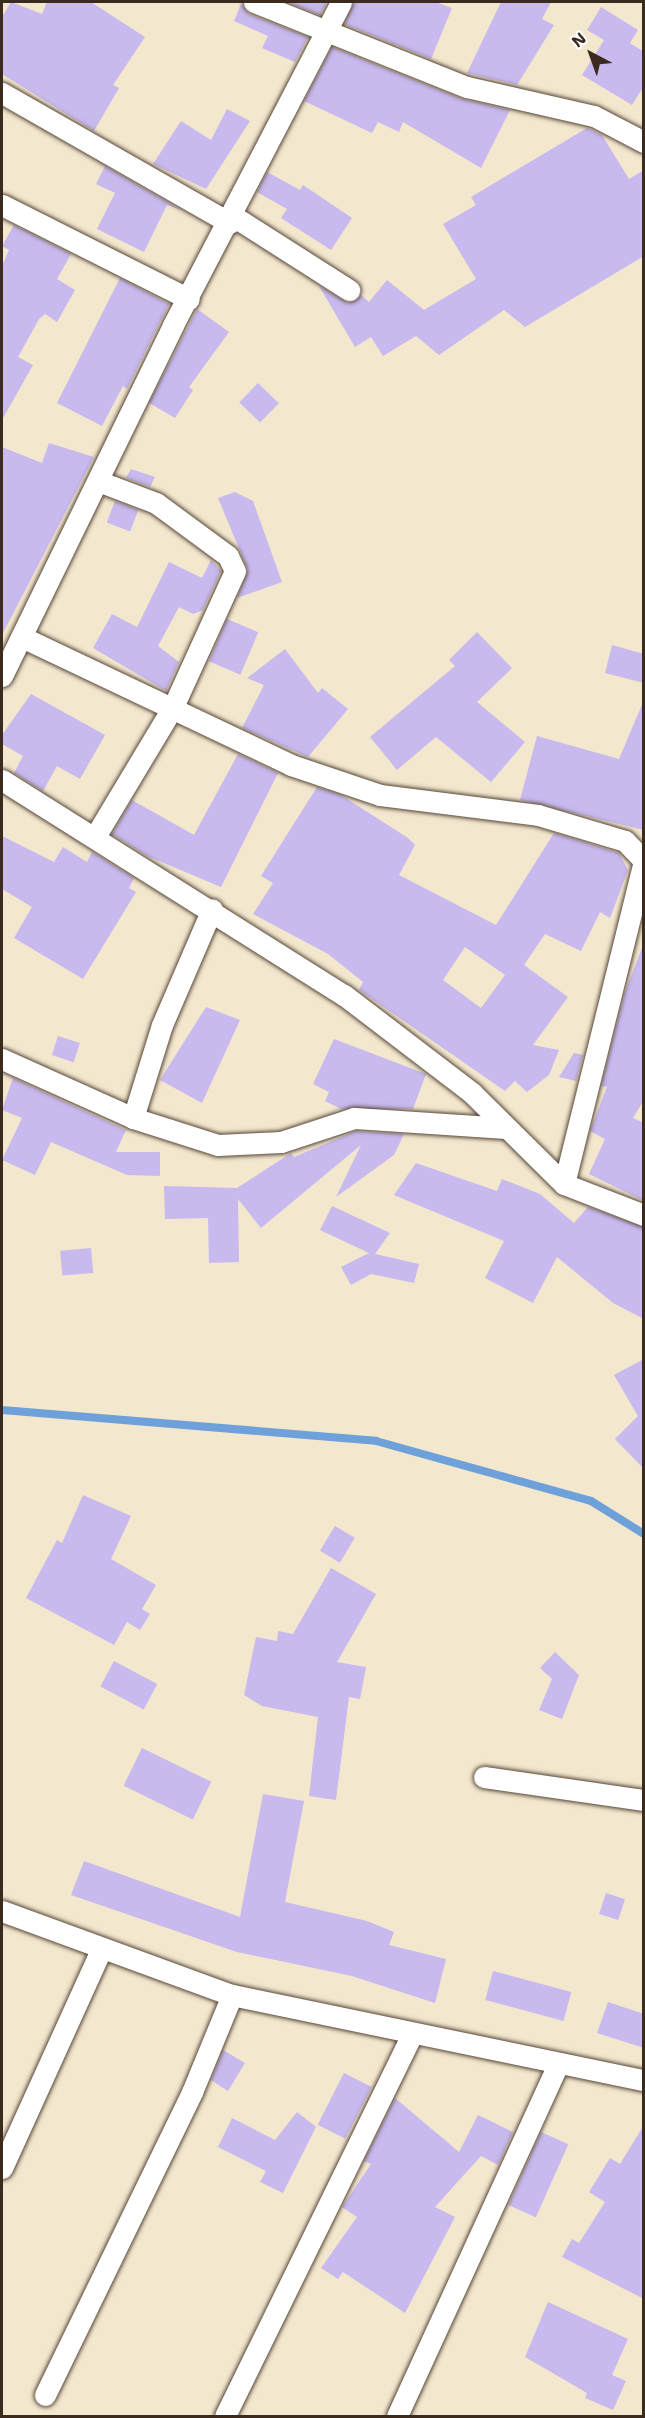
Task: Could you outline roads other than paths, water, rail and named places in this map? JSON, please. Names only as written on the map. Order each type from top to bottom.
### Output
[{"type":"street","points":[[254,2],[467,87],[594,116],[644,142]]},
{"type":"street","points":[[2,676],[24,638],[98,481],[340,2]]},
{"type":"street","points":[[2,93],[231,219],[349,290]]},
{"type":"street","points":[[2,205],[189,299]]},
{"type":"street","points":[[96,835],[173,708],[230,584],[234,563],[156,503],[98,481]]},
{"type":"street","points":[[24,638],[291,765],[381,795],[538,815],[625,841],[644,861],[564,1184]]},
{"type":"street","points":[[2,780],[96,835],[212,909],[387,1026],[472,1093],[503,1128],[564,1184],[644,1215]]},
{"type":"street","points":[[134,1118],[162,1025],[212,909]]},
{"type":"street","points":[[2,1059],[134,1118],[218,1145],[281,1142],[354,1118],[503,1128]]},
{"type":"street","points":[[484,1777],[644,1800]]},
{"type":"street","points":[[2,1911],[232,1995],[557,2066],[644,2080]]},
{"type":"street","points":[[2,2168],[102,1948]]},
{"type":"street","points":[[45,2395],[192,2092],[232,1995]]},
{"type":"street","points":[[225,2416],[412,2034]]},
{"type":"street","points":[[397,2416],[557,2066]]},
{"type":"waterway","points":[[2,1410],[376,1441],[591,1501],[644,1534]]}]
